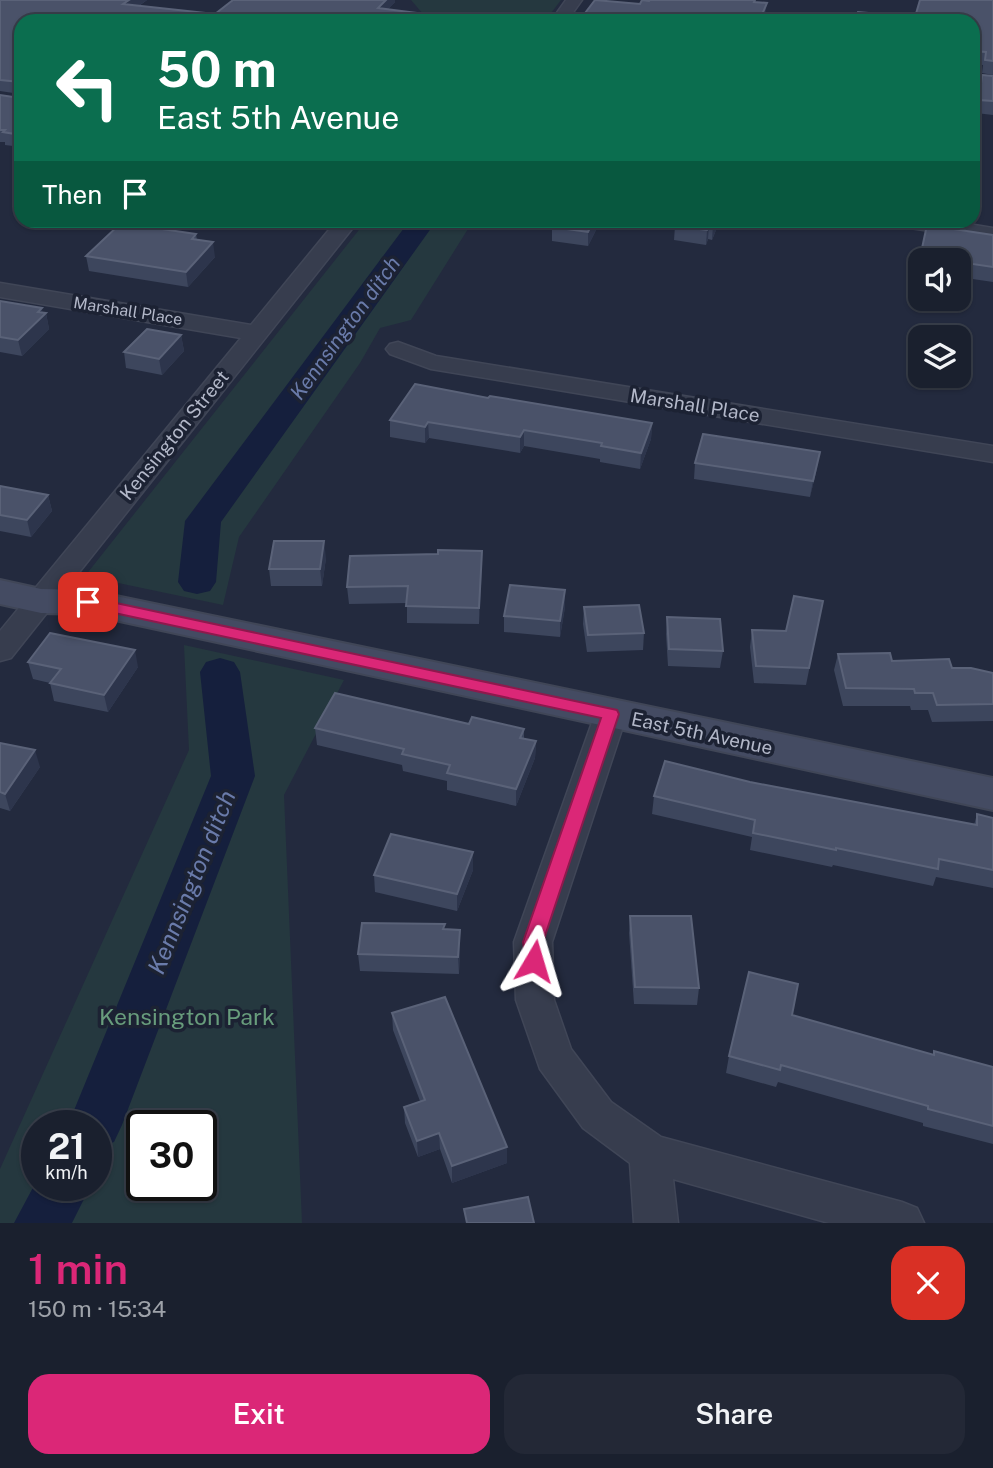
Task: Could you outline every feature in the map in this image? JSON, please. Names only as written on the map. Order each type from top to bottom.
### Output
[{"type":"street","name":"Kensington Street","points":[[0,651],[342,228]]},
{"type":"street","points":[[951,228],[993,234]]},
{"type":"street","name":"Marshall Place","points":[[0,290],[257,333]]},
{"type":"street","name":"Marshall Place","points":[[398,349],[431,362],[993,454]]},
{"type":"street","name":"East 5th Avenue","points":[[0,592],[41,601],[88,602],[993,794]]},
{"type":"street","points":[[611,714],[533,942],[535,1000],[554,1058],[597,1115],[650,1153],[902,1223]]},
{"type":"street","points":[[650,1153],[656,1223]]},
{"type":"green space","points":[[411,0],[561,0],[550,14],[423,14]]},
{"type":"green space","points":[[360,228],[469,228],[411,320],[380,328],[360,363],[239,537],[223,605],[85,576]]},
{"type":"green space","name":"Kensington Park","points":[[184,645],[344,680],[284,795],[302,1223],[0,1223],[0,1169],[21,1122],[21,1201],[112,1201],[112,1110],[27,1110],[189,750]]},
{"type":"building","points":[[0,0],[129,0],[123,4],[215,14],[14,14],[14,81],[0,80]]},
{"type":"building","points":[[233,0],[386,0],[378,8],[417,13],[277,14],[215,14]]},
{"type":"building","points":[[595,0],[640,4],[642,0],[755,0],[754,2],[767,3],[762,14],[584,14]]},
{"type":"building","points":[[920,0],[993,0],[993,61],[985,60],[986,52],[980,52],[980,14],[916,14]]},
{"type":"building","points":[[982,75],[993,76],[993,101],[980,100]]},
{"type":"building","points":[[0,95],[14,97],[14,134],[0,130]]},
{"type":"building","points":[[116,228],[155,228],[196,234],[192,239],[213,242],[186,272],[86,256]]},
{"type":"building","points":[[559,228],[590,228],[588,232]]},
{"type":"building","points":[[926,228],[947,228],[993,235],[993,267],[971,264],[971,248],[922,248]]},
{"type":"building","points":[[0,301],[42,308],[38,312],[46,313],[18,340],[0,337]]},
{"type":"building","points":[[147,329],[181,335],[159,359],[124,352]]},
{"type":"building","points":[[415,384],[652,423],[641,453],[601,446],[602,443],[524,430],[520,437],[428,422],[425,427],[390,420]]},
{"type":"building","points":[[703,434],[820,452],[813,481],[695,463]]},
{"type":"building","points":[[0,486],[48,495],[27,520],[0,515]]},
{"type":"building","points":[[274,541],[324,541],[320,569],[269,569]]},
{"type":"building","points":[[438,550],[482,551],[479,608],[406,606],[408,586],[347,587],[350,556],[438,554]]},
{"type":"building","points":[[510,585],[565,590],[560,621],[504,616]]},
{"type":"building","points":[[794,596],[823,601],[809,668],[756,666],[752,630],[786,631]]},
{"type":"building","points":[[639,605],[644,633],[588,635],[584,607]]},
{"type":"building","points":[[667,617],[720,619],[723,651],[669,649]]},
{"type":"building","points":[[50,633],[135,650],[104,695],[50,683],[61,669],[28,662]]},
{"type":"building","points":[[890,653],[892,661],[949,659],[952,668],[971,668],[993,673],[993,704],[937,705],[933,693],[915,693],[914,689],[846,688],[838,654]]},
{"type":"building","points":[[335,693],[469,724],[472,717],[524,729],[520,738],[536,741],[516,789],[447,773],[450,765],[402,754],[404,749],[315,728]]},
{"type":"building","points":[[0,743],[35,750],[5,794],[0,792]]},
{"type":"building","points":[[665,761],[750,782],[977,825],[977,814],[993,818],[993,870],[939,859],[938,869],[753,833],[755,820],[654,796]]},
{"type":"building","points":[[391,834],[473,852],[457,894],[374,875]]},
{"type":"building","points":[[630,916],[691,916],[699,988],[635,987]]},
{"type":"building","points":[[362,923],[445,924],[443,929],[460,930],[458,957],[358,954]]},
{"type":"building","points":[[749,972],[798,984],[792,1015],[934,1055],[934,1051],[993,1067],[993,1126],[781,1065],[780,1070],[729,1056]]},
{"type":"building","points":[[445,997],[507,1147],[452,1166],[439,1133],[417,1141],[404,1107],[425,1100],[392,1013]]},
{"type":"building","points":[[528,1197],[534,1223],[467,1223],[464,1209]]},
{"type":"waterway","name":"Kennsington ditch","points":[[197,582],[203,521],[418,228]]},
{"type":"waterway","name":"Kennsington ditch","points":[[101,1110],[233,776],[220,672]]},
{"type":"waterway","name":"Kennsington ditch","points":[[42,1223],[55,1201]]},
{"type":"route","points":[[88,602],[611,714],[533,942],[534,961]]}]
